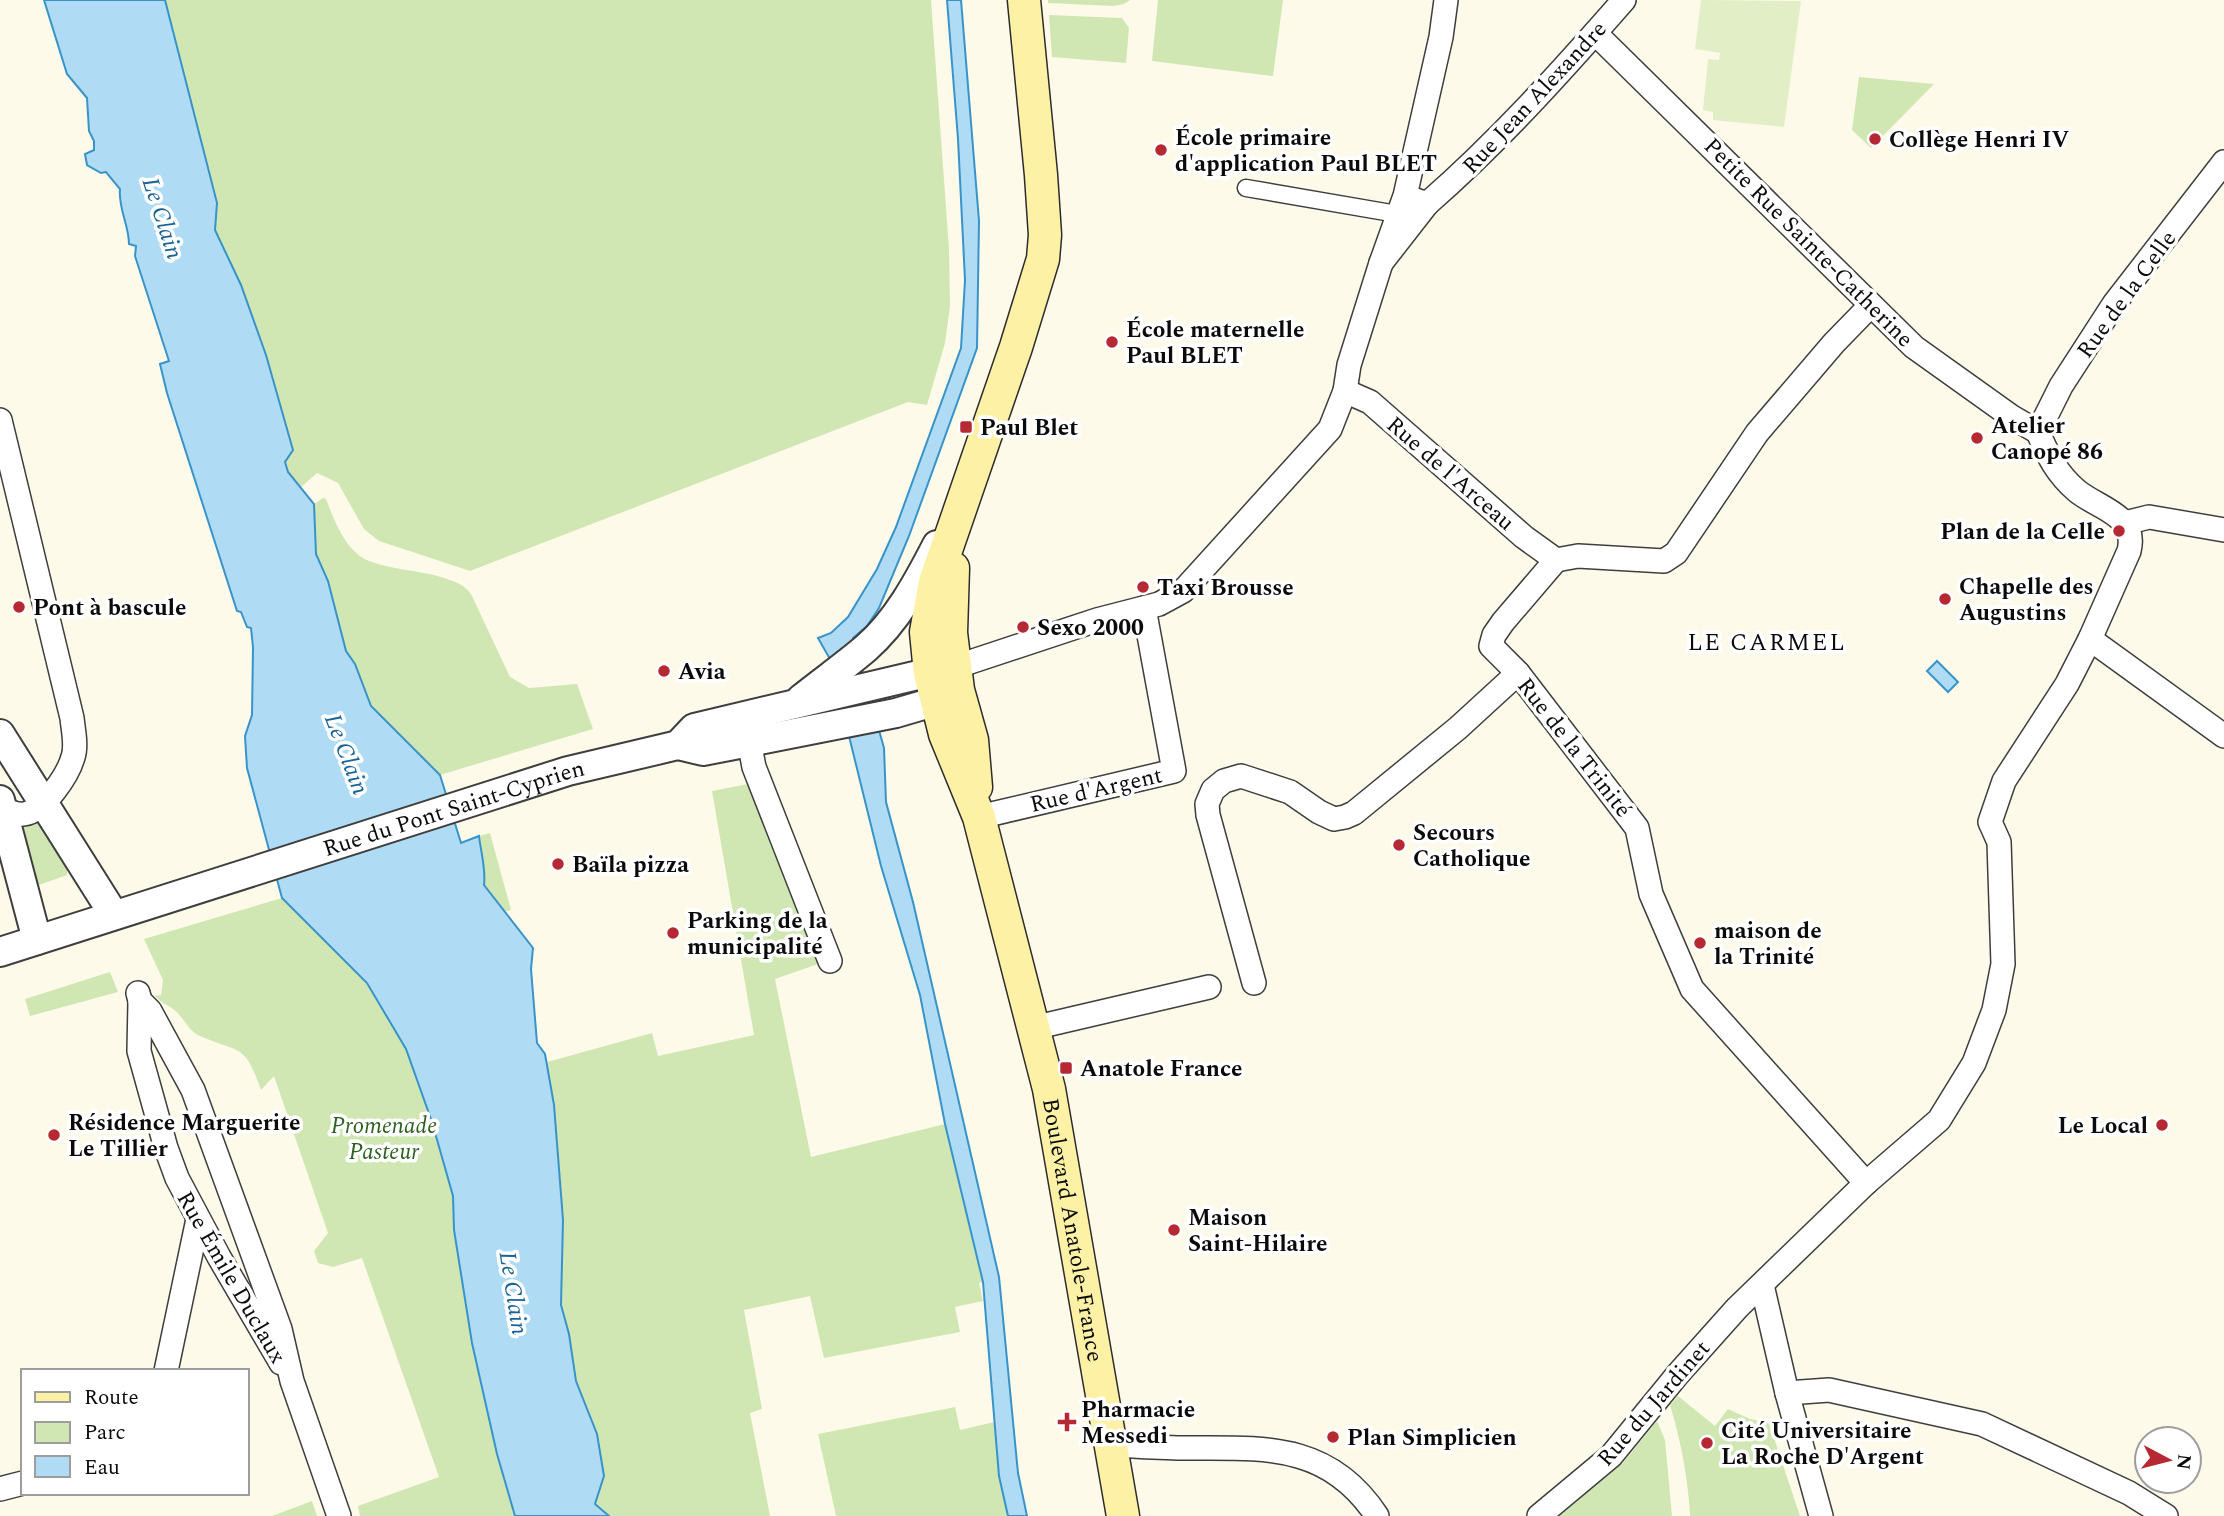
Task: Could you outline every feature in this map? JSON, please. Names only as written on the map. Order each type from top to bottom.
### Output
[{"type":"main road","name":"Boulevard Anatole-France","points":[[1024,0],[1041,175],[1045,235],[1043,259],[947,546],[928,614],[926,632],[945,683],[944,734],[979,817],[1049,1089],[1123,1516]]},
{"type":"street","points":[[945,683],[1097,620],[1171,600],[1183,591],[1330,429],[1345,391],[1349,365],[1401,205],[1441,37],[1446,0]]},
{"type":"street","name":"Rue Jean Alexandre","points":[[1381,263],[1427,204],[1506,131],[1624,0]]},
{"type":"street","name":"Petite Rue Sainte-Catherine","points":[[1595,33],[1914,347],[2012,417],[2038,432]]},
{"type":"street","name":"Rue de la Celle","points":[[2038,432],[2061,386],[2123,293],[2224,162]]},
{"type":"street","points":[[1246,188],[1401,205],[1427,204]]},
{"type":"street","points":[[1556,560],[1577,556],[1664,561],[1676,553],[1757,433],[1834,343],[1871,305]]},
{"type":"street","name":"Rue de l'Arceau","points":[[1345,391],[1370,402],[1524,537],[1556,560]]},
{"type":"street","points":[[0,420],[72,718],[74,755],[65,775],[44,804],[27,814],[19,815],[1,805]]},
{"type":"street","points":[[2038,432],[2051,463],[2078,491],[2110,510],[2125,523],[2149,517],[2224,530]]},
{"type":"street","points":[[792,705],[859,654],[909,597],[973,474]]},
{"type":"street","name":"Rue du Jardinet","points":[[1539,1516],[1611,1456],[1678,1374],[1737,1308],[1866,1183],[1940,1120],[1974,1063],[1994,1010],[2003,964],[1999,842],[1990,822],[2004,781],[2067,684],[2090,639],[2129,551],[2132,540],[2125,523]]},
{"type":"street","name":"Rue de la Trinité","points":[[1556,560],[1493,635],[1491,646],[1518,673],[1637,828],[1651,894],[1692,989],[1866,1183]]},
{"type":"street","name":"Rue d'Argent","points":[[979,817],[1174,771],[1144,608]]},
{"type":"street","points":[[2090,639],[2224,736]]},
{"type":"street","points":[[1254,983],[1208,815],[1207,804],[1213,790],[1224,781],[1241,776],[1290,792],[1334,819],[1345,817],[1458,728],[1518,673]]},
{"type":"street","name":"Rue du Pont Saint-Cyprien","points":[[747,729],[792,705],[888,683],[945,683]]},
{"type":"street","name":"Rue du Pont Saint-Cyprien","points":[[0,952],[568,771],[690,748],[694,728],[796,733],[896,713],[945,683]]},
{"type":"street","points":[[747,729],[754,767],[830,961]]},
{"type":"street","points":[[0,734],[114,915]]},
{"type":"street","points":[[1,805],[37,940]]},
{"type":"street","points":[[1033,1028],[1209,987]]},
{"type":"street","name":"Rue Émile Duclaux","points":[[292,1381],[177,1178],[139,1051],[138,994],[166,1039],[192,1090],[281,1329],[292,1381],[340,1516]]},
{"type":"street","points":[[166,1369],[198,1219]]},
{"type":"street","points":[[1762,1285],[1787,1393],[1821,1516]]},
{"type":"street","points":[[1787,1393],[1829,1390],[1982,1424],[2129,1493],[2166,1516]]},
{"type":"street","points":[[1112,1445],[1257,1448],[1312,1458],[1351,1483],[1377,1516]]},
{"type":"street","points":[[0,1489],[21,1484]]},
{"type":"green space","points":[[165,0],[931,0],[949,249],[950,306],[945,343],[927,405],[908,402],[470,571],[379,541],[364,529],[338,483],[317,473],[300,488],[288,472],[285,462],[293,450],[241,285],[215,230],[217,203]]},
{"type":"green space","points":[[1048,0],[1130,0],[1114,6],[1048,3]]},
{"type":"green space","points":[[1158,0],[1283,0],[1273,76],[1152,61]]},
{"type":"green space","points":[[1701,0],[1801,1],[1784,127],[1713,120],[1713,112],[1703,110],[1708,59],[1719,60],[1720,53],[1695,49]]},
{"type":"green space","points":[[1049,15],[1122,18],[1129,28],[1126,63],[1052,57]]},
{"type":"green space","points":[[1859,77],[1934,84],[1871,148],[1852,130]]},
{"type":"green space","points":[[326,499],[347,543],[361,557],[378,564],[444,578],[465,588],[471,594],[510,677],[529,688],[577,684],[593,729],[440,775],[371,706],[355,664],[346,651],[328,581],[316,554],[314,504]]},
{"type":"green space","points":[[753,783],[821,963],[775,979],[811,1157],[945,1124],[983,1282],[979,1283],[983,1301],[955,1307],[960,1332],[824,1358],[810,1296],[744,1310],[762,1409],[750,1413],[770,1516],[609,1516],[595,1504],[604,1476],[597,1434],[576,1381],[569,1334],[561,1305],[563,1220],[554,1105],[547,1062],[652,1033],[658,1056],[754,1035],[712,791]]},
{"type":"green space","points":[[41,817],[67,863],[67,875],[36,886],[23,824]]},
{"type":"green space","points":[[490,833],[511,910],[504,912],[484,885],[479,836]]},
{"type":"green space","name":"Promenade Pasteur","points":[[282,898],[367,983],[406,1049],[432,1122],[453,1196],[454,1230],[462,1273],[515,1516],[360,1516],[358,1506],[439,1477],[362,1258],[333,1267],[318,1263],[314,1251],[328,1233],[274,1076],[261,1090],[245,1057],[233,1048],[200,1036],[177,1012],[155,996],[161,995],[163,980],[144,939]]},
{"type":"green space","points":[[110,972],[118,992],[30,1016],[25,999]]},
{"type":"green space","points":[[1678,1396],[1715,1426],[1728,1409],[1750,1419],[1769,1423],[1800,1516],[1690,1516],[1688,1487],[1670,1405]]},
{"type":"green space","points":[[955,1407],[960,1430],[994,1422],[999,1476],[1008,1516],[836,1516],[818,1434]]},
{"type":"green space","points":[[1657,1421],[1665,1440],[1672,1516],[1557,1516],[1622,1464]]},
{"type":"green space","points":[[312,1501],[317,1516],[272,1516]]},
{"type":"water","name":"Le Clain","points":[[44,0],[165,0],[217,203],[215,230],[241,285],[266,355],[293,450],[285,462],[288,472],[314,504],[316,554],[328,581],[346,651],[355,664],[371,706],[440,775],[461,843],[479,836],[484,885],[533,948],[531,969],[537,1043],[545,1054],[554,1105],[563,1220],[561,1305],[569,1334],[576,1381],[597,1434],[604,1476],[595,1504],[609,1516],[515,1516],[497,1454],[472,1343],[454,1230],[453,1196],[432,1122],[406,1049],[367,983],[282,898],[247,768],[245,736],[252,715],[251,628],[247,627],[241,612],[237,611],[167,393],[160,364],[169,361],[135,256],[136,246],[129,244],[120,189],[106,172],[101,173],[87,165],[85,154],[94,150],[94,141],[89,131],[87,98],[67,74]]},
{"type":"water","points":[[947,0],[961,0],[979,221],[977,348],[909,536],[879,608],[867,626],[853,638],[884,748],[886,802],[913,902],[999,1277],[1018,1473],[1027,1516],[1008,1516],[999,1476],[983,1282],[945,1124],[920,995],[881,866],[830,659],[818,638],[831,633],[848,617],[877,569],[896,527],[961,348],[965,280]]},
{"type":"water","points":[[1937,661],[1958,682],[1948,692],[1927,671]]},
{"type":"place","name":"Collège Henri IV","points":[[1875,139]]},
{"type":"place","name":"École primaire d'application Paul BLET","points":[[1161,150]]},
{"type":"place","name":"École maternelle Paul BLET","points":[[1112,342]]},
{"type":"place","name":"Paul Blet","points":[[966,427]]},
{"type":"place","name":"Atelier Canopé 86","points":[[1977,438]]},
{"type":"place","name":"Plan de la Celle","points":[[2119,531]]},
{"type":"place","name":"Taxi Brousse","points":[[1143,587]]},
{"type":"place","name":"Chapelle des Augustins","points":[[1945,599]]},
{"type":"place","name":"Pont à bascule","points":[[19,607]]},
{"type":"place","name":"Sexo 2000","points":[[1023,627]]},
{"type":"place","name":"Avia","points":[[664,671]]},
{"type":"place","name":"Secours Catholique","points":[[1399,845]]},
{"type":"place","name":"Baïla pizza","points":[[558,864]]},
{"type":"place","name":"Parking de la municipalité","points":[[673,933]]},
{"type":"place","name":"maison de la Trinité","points":[[1700,943]]},
{"type":"place","name":"Anatole France","points":[[1066,1068]]},
{"type":"place","name":"Le Local","points":[[2162,1125]]},
{"type":"place","name":"Résidence Marguerite Le Tillier","points":[[54,1135]]},
{"type":"place","name":"Maison Saint-Hilaire","points":[[1174,1230]]},
{"type":"place","name":"Pharmacie Messedi","points":[[1067,1422]]},
{"type":"place","name":"Plan Simplicien","points":[[1333,1437]]},
{"type":"place","name":"Cité Universitaire La Roche D'Argent","points":[[1707,1443]]},
{"type":"district","name":"LE CARMEL","points":[[1767,642]]}]
